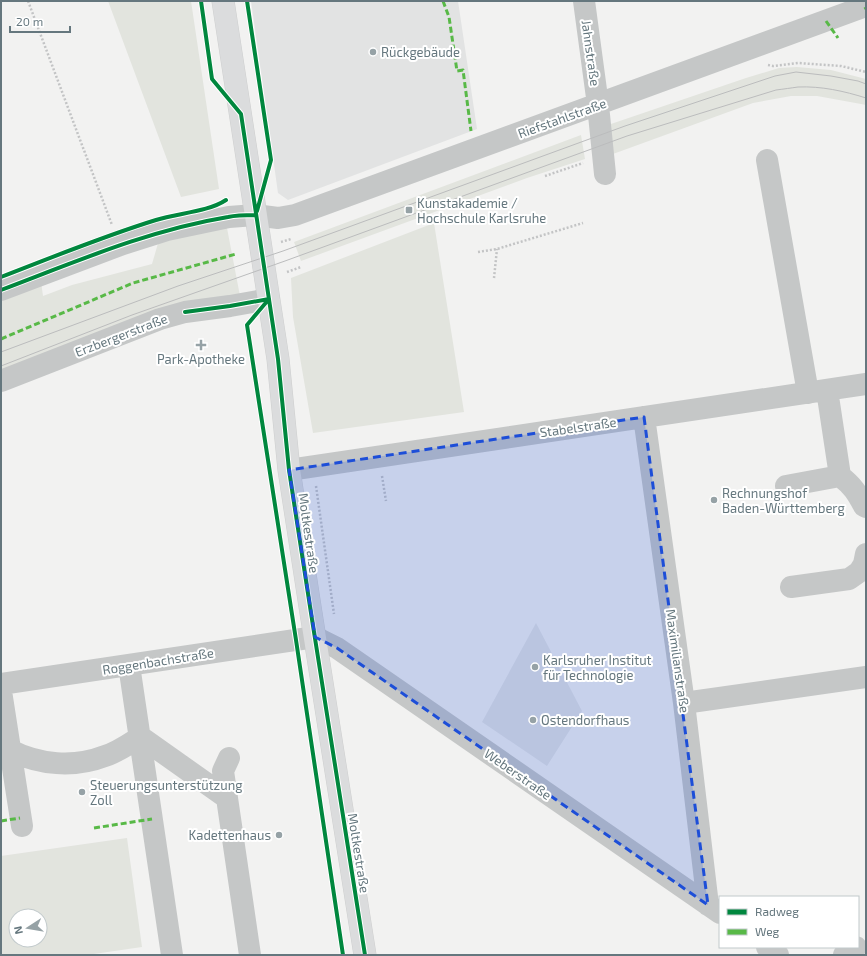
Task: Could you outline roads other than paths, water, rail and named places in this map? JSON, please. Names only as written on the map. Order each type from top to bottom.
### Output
[{"type":"main road","name":"Moltkestraße","points":[[223,1],[278,359],[289,470],[365,955]]},
{"type":"street","name":"Jahnstraße","points":[[584,1],[598,105],[604,166]]},
{"type":"street","name":"Riefstahlstraße","points":[[256,215],[278,218],[295,215],[866,6]]},
{"type":"street","points":[[768,160],[817,391],[840,476],[850,483],[857,493],[865,510]]},
{"type":"street","points":[[1,290],[123,244],[160,232],[229,217],[256,215]]},
{"type":"street","name":"Erzbergerstraße","points":[[1,381],[160,319],[185,312],[269,299]]},
{"type":"street","name":"Stabelstraße","points":[[289,470],[866,384]]},
{"type":"street","name":"Maximilianstraße","points":[[644,417],[714,909]]},
{"type":"street","points":[[786,486],[840,476]]},
{"type":"street","points":[[791,587],[849,579],[859,572],[864,564],[866,554]]},
{"type":"street","name":"Roggenbachstraße","points":[[1,684],[315,637]]},
{"type":"street","name":"Weberstraße","points":[[315,637],[337,648],[714,909]]},
{"type":"street","points":[[130,665],[168,954]]},
{"type":"street","points":[[684,703],[866,677]]},
{"type":"street","points":[[1,691],[10,750],[7,774],[22,826]]},
{"type":"street","points":[[10,750],[29,758],[64,764],[83,762],[105,756],[140,738]]},
{"type":"street","points":[[140,738],[227,798]]},
{"type":"street","points":[[229,758],[222,772],[250,955]]},
{"type":"street","points":[[768,948],[778,955]]},
{"type":"street","points":[[844,955],[854,948]]},
{"type":"tram line","points":[[1,352],[178,286],[283,251],[625,126],[775,76],[796,72],[831,76],[866,84]]},
{"type":"tram line","points":[[1,366],[132,315],[285,261],[627,136],[776,90],[798,87],[815,87],[841,91],[866,98]]},
{"type":"place","name":"Rückgebäude","points":[[373,52]]},
{"type":"place","name":"Kunstakademie / Hochschule Karlsruhe","points":[[409,210]]},
{"type":"place","name":"Park-Apotheke","points":[[201,345]]},
{"type":"place","name":"Rechnungshof Baden-Württemberg","points":[[714,500]]},
{"type":"place","name":"Karlsruher Institut für Technologie","points":[[535,667]]},
{"type":"place","name":"Ostendorfhaus","points":[[533,720]]},
{"type":"place","name":"Steuerungsunterstützung Zoll","points":[[82,792]]},
{"type":"place","name":"Kadettenhaus","points":[[279,835]]}]
